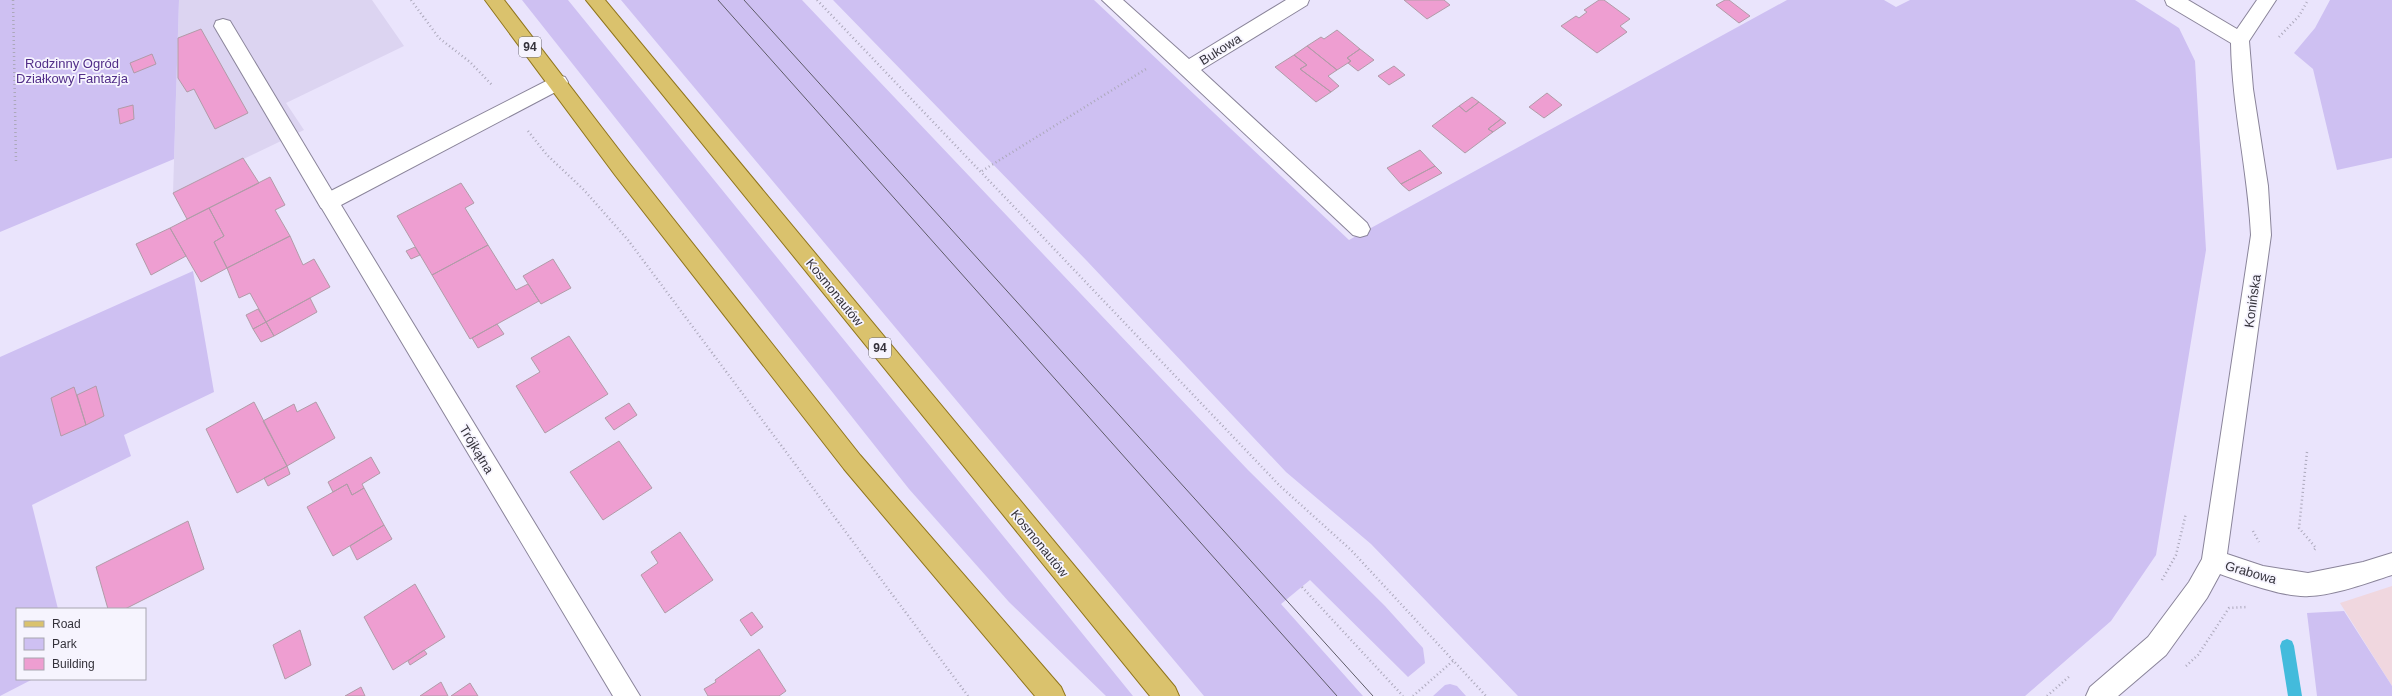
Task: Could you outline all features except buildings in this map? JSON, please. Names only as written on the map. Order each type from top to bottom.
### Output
[{"type":"main road","name":"94","points":[[494,0],[558,82],[622,169],[852,462],[1052,696]]},
{"type":"main road","name":"Kosmonautów","points":[[595,0],[1166,696]]},
{"type":"street","name":"Bukowa","points":[[1111,0],[1188,69],[1300,0]]},
{"type":"street","points":[[2174,0],[2240,40],[2267,0]]},
{"type":"street","name":"Trójkątna","points":[[224,26],[328,202],[627,696]]},
{"type":"street","name":"Konińska","points":[[2214,561],[2261,235],[2261,200],[2240,64],[2240,40]]},
{"type":"street","points":[[1188,69],[1360,229]]},
{"type":"street","points":[[328,202],[558,82]]},
{"type":"street","name":"Grabowa","points":[[2099,696],[2157,646],[2198,590],[2214,561],[2263,577],[2308,585],[2363,574],[2392,564]]},
{"type":"path","points":[[13,0],[16,161]]},
{"type":"path","points":[[411,0],[439,38],[470,62],[496,89]]},
{"type":"path","points":[[817,0],[982,171],[1280,486],[1351,550],[1486,696]]},
{"type":"path","points":[[982,171],[1170,54]]},
{"type":"path","points":[[524,126],[547,155],[584,190],[628,240],[968,696]]},
{"type":"path","points":[[2307,452],[2299,528],[2316,548],[2299,565],[2308,585]]},
{"type":"path","points":[[2159,585],[2176,556],[2188,505]]},
{"type":"path","points":[[1302,587],[1403,696]]},
{"type":"path","points":[[2181,671],[2198,655],[2229,608],[2251,607]]},
{"type":"path","points":[[1413,696],[1454,660]]},
{"type":"path","points":[[2047,696],[2076,670]]},
{"type":"shaded area","points":[[179,0],[372,0],[404,46],[286,103],[304,130],[173,193]]},
{"type":"shaded area","points":[[2392,586],[2392,686],[2340,603]]},
{"type":"green space","name":"Rodzinny Ogród Działkowy Fantazja","points":[[0,0],[179,0],[174,159],[0,232]]},
{"type":"green space","points":[[522,0],[568,0],[1133,696],[1106,696],[1009,602],[909,489]]},
{"type":"green space","points":[[621,0],[802,0],[1248,470],[1385,606],[1423,648],[1425,663],[1408,677],[1310,580],[1281,604],[1363,696],[1204,696]]},
{"type":"green space","points":[[833,0],[1094,0],[1349,240],[1787,0],[1884,0],[1896,7],[1910,0],[2135,0],[2179,28],[2195,61],[2206,250],[2156,555],[2111,621],[2025,696],[1518,696],[1371,544],[1286,472],[1087,261]]},
{"type":"green space","points":[[2330,0],[2392,0],[2392,158],[2337,170],[2313,69],[2294,53],[2315,28]]},
{"type":"green space","points":[[193,271],[214,392],[124,435],[131,456],[32,505],[58,608],[16,608],[16,680],[31,680],[0,696],[0,357]]},
{"type":"green space","points":[[2344,611],[2392,686],[2392,696],[2317,696],[2307,613]]},
{"type":"green space","points":[[1450,684],[1457,686],[1466,696],[1433,696],[1445,685]]},
{"type":"waterway","points":[[2287,646],[2295,696]]},
{"type":"tram line","points":[[718,0],[1337,696]]},
{"type":"tram line","points":[[744,0],[1373,696]]}]
